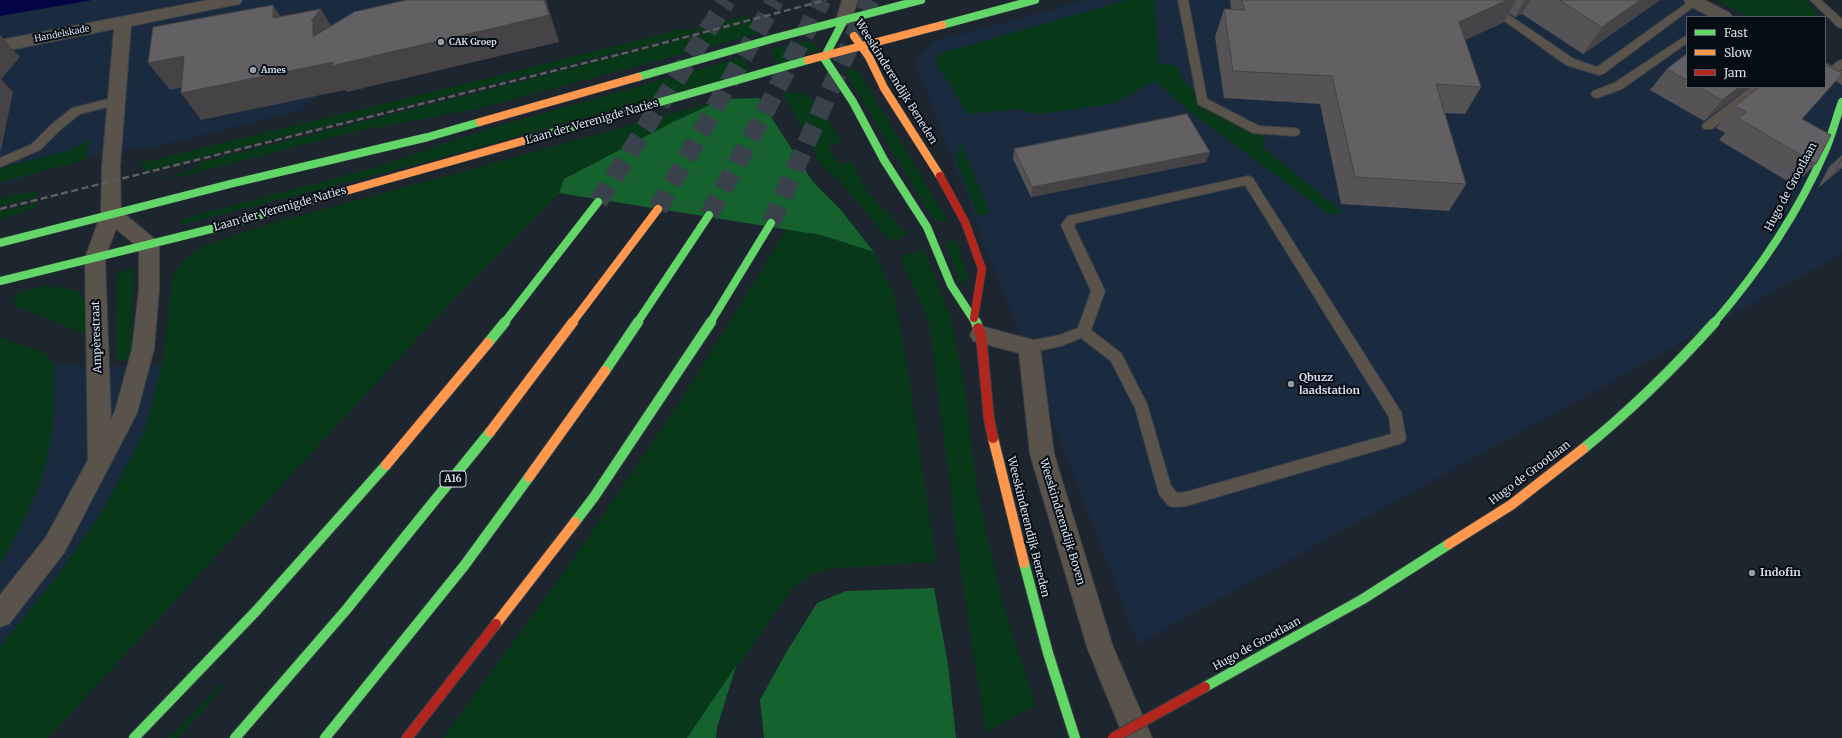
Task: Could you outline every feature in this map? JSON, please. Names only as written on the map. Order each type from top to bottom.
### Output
[{"type":"main road","points":[[0,243],[242,181],[428,137],[663,70],[921,0]]},
{"type":"main road","name":"Laan der Verenigde Naties","points":[[0,281],[223,226],[761,73],[824,58],[1034,0]]},
{"type":"main road","name":"Weeskinderendijk Beneden","points":[[978,326],[951,285],[923,221],[884,160],[853,102],[824,58],[844,20],[862,47],[884,88],[933,164],[965,222],[982,269],[978,326],[989,419],[1005,488],[1048,653],[1076,738]]},
{"type":"main road","name":"Hugo de Grootlaan","points":[[1113,738],[1363,599],[1510,505],[1616,424],[1676,367],[1727,307],[1782,232],[1824,153],[1842,102]]},
{"type":"main road","points":[[134,738],[176,696],[313,548],[439,402],[548,267],[598,202]]},
{"type":"main road","name":"A16","points":[[235,738],[279,690],[423,517],[549,358],[658,209]]},
{"type":"main road","points":[[325,738],[464,566],[595,387],[709,215]]},
{"type":"main road","points":[[407,738],[594,497],[719,310],[771,223]]},
{"type":"street","name":"Handelskade","points":[[0,46],[234,0]]},
{"type":"street","points":[[844,20],[850,0]]},
{"type":"street","points":[[1694,1],[1720,16]]},
{"type":"street","points":[[123,21],[111,166],[111,214],[149,245]]},
{"type":"street","name":"Ampèrestraat","points":[[100,463],[95,258],[111,214]]},
{"type":"street","name":"Ampèrestraat","points":[[0,615],[55,545],[126,413],[143,349],[149,290],[149,245]]},
{"type":"street","points":[[978,326],[1029,347]]},
{"type":"street","name":"Weeskinderendijk Boven","points":[[1029,347],[1042,454],[1100,647],[1138,738]]},
{"type":"lane","points":[[1182,0],[1202,101],[1258,130],[1294,132]]},
{"type":"lane","points":[[1480,0],[1570,62],[1599,71],[1694,1]]},
{"type":"lane","points":[[1815,0],[1842,25]]},
{"type":"lane","points":[[1597,94],[1618,86],[1686,39]]},
{"type":"lane","points":[[1708,126],[1757,88]]},
{"type":"lane","points":[[0,163],[36,147],[56,127],[76,111],[116,101]]},
{"type":"lane","points":[[1248,180],[1396,416],[1399,438],[1186,499],[1173,500],[1164,489],[1142,408],[1116,357],[1084,332],[1098,291],[1067,225],[1072,219],[1248,180]]},
{"type":"lane","points":[[1029,347],[1061,340],[1084,332]]},
{"type":"shaded area","points":[[0,0],[92,0],[0,16]]},
{"type":"shaded area","points":[[92,0],[419,0],[304,109],[167,144],[90,156],[0,185],[0,16]]},
{"type":"shaded area","points":[[1086,0],[1684,0],[1714,16],[1686,16],[1686,88],[1826,88],[1826,73],[1842,81],[1842,254],[1138,644],[915,61],[932,42]]},
{"type":"shaded area","points":[[49,366],[162,366],[145,430],[105,507],[58,575],[0,647],[0,376]]},
{"type":"green space","points":[[1127,0],[1154,0],[1159,64],[1177,66],[1184,82],[1239,128],[1263,135],[1264,148],[1342,212],[1330,215],[1194,115],[1155,81],[1112,104],[1038,114],[1018,109],[967,114],[953,89],[936,64],[936,59],[942,53]]},
{"type":"green space","points":[[1716,0],[1804,0],[1814,8],[1817,16],[1748,16]]},
{"type":"green space","points":[[745,16],[750,19],[147,171],[140,163],[506,74],[685,28],[687,31]]},
{"type":"green space","points":[[755,20],[757,34],[484,107],[349,133],[183,176],[165,178],[198,168],[197,163],[457,98]]},
{"type":"green space","points":[[807,42],[814,43],[819,49],[777,65],[770,50],[792,44]]},
{"type":"green space","points":[[743,57],[750,72],[414,165],[181,225],[179,223],[182,219],[373,168],[491,128]]},
{"type":"green space","points":[[855,69],[859,72],[948,221],[934,221],[846,73],[849,70]]},
{"type":"green space","points":[[782,92],[804,94],[812,99],[822,109],[841,142],[828,147],[839,164],[851,161],[868,193],[908,235],[891,242],[841,183],[821,165]]},
{"type":"green space","points":[[759,98],[813,182],[840,209],[874,252],[821,235],[559,193],[564,179],[673,122],[723,99]]},
{"type":"green space","points":[[723,99],[673,122],[564,179],[559,193],[449,304],[48,738],[0,738],[0,647],[58,575],[105,507],[145,430],[162,366],[173,275],[187,258],[203,246],[269,224]]},
{"type":"green space","points":[[89,140],[86,160],[0,182],[0,168],[71,150]]},
{"type":"green space","points":[[960,141],[990,213],[978,216],[956,160]]},
{"type":"green space","points":[[37,190],[37,197],[0,206],[0,199]]},
{"type":"green space","points":[[36,203],[36,208],[6,217],[0,221],[0,212]]},
{"type":"green space","points":[[787,229],[821,235],[874,252],[894,294],[908,371],[936,562],[833,568],[811,575],[793,588],[687,738],[443,738],[568,567],[683,397]]},
{"type":"green space","points":[[956,240],[968,279],[964,283],[959,281],[945,242]]},
{"type":"green space","points":[[924,250],[951,318],[965,391],[977,490],[1002,602],[1036,705],[986,732],[964,594],[929,322],[900,256]]},
{"type":"green space","points":[[133,268],[131,354],[127,359],[116,360],[117,273]]},
{"type":"green space","points":[[45,286],[77,290],[89,307],[89,336],[13,305],[17,293]]},
{"type":"green space","points":[[0,338],[44,352],[55,366],[53,410],[48,455],[40,483],[28,512],[0,565]]},
{"type":"green space","points":[[934,588],[948,664],[956,738],[764,738],[760,700],[787,651],[817,603],[846,591]]},
{"type":"green space","points":[[736,666],[717,728],[716,738],[687,738]]},
{"type":"green space","points":[[221,685],[224,686],[178,738],[169,738]]},
{"type":"building","points":[[407,0],[544,0],[549,15],[331,66],[334,62],[181,93],[184,56],[148,63],[153,27],[273,5],[273,18],[321,9],[311,21],[313,21],[313,37],[354,12]]},
{"type":"building","points":[[1242,0],[1507,0],[1459,22],[1481,87],[1436,84],[1466,184],[1355,177],[1332,76],[1233,71],[1224,9],[1244,10]]},
{"type":"building","points":[[1560,0],[1640,0],[1602,27]]},
{"type":"building","points":[[1686,55],[1686,79],[1667,69]]},
{"type":"building","points":[[1826,65],[1842,73],[1802,119],[1831,135],[1816,164],[1738,118],[1746,112],[1735,106],[1758,88],[1826,88]]},
{"type":"building","points":[[1702,88],[1738,88],[1722,100]]},
{"type":"building","points":[[1187,114],[1210,152],[1032,187],[1014,149]]},
{"type":"building","points":[[1842,159],[1842,166],[1836,171]]},
{"type":"tunnel","points":[[598,202],[727,0]]},
{"type":"tunnel","points":[[658,209],[775,0]]},
{"type":"tunnel","points":[[709,215],[767,108],[822,0]]},
{"type":"tunnel","points":[[771,223],[870,0]]},
{"type":"railway","points":[[0,209],[633,51],[826,0]]},
{"type":"traffic: fast","points":[[638,77],[775,38],[921,0]]},
{"type":"traffic: fast","points":[[942,25],[1035,0]]},
{"type":"traffic: fast","points":[[844,20],[824,58],[853,102],[884,160],[927,227],[951,285],[974,318],[978,328]]},
{"type":"traffic: fast","points":[[523,141],[808,60]]},
{"type":"traffic: fast","points":[[1583,449],[1619,420],[1688,352],[1721,315],[1751,276],[1803,195],[1824,153],[1842,102]]},
{"type":"traffic: fast","points":[[0,243],[234,183],[428,137],[480,122]]},
{"type":"traffic: fast","points":[[488,343],[598,202]]},
{"type":"traffic: fast","points":[[0,281],[215,228],[296,205]]},
{"type":"traffic: fast","points":[[605,371],[709,215]]},
{"type":"traffic: fast","points":[[575,522],[594,497],[719,310],[771,223]]},
{"type":"traffic: fast","points":[[235,738],[346,610],[490,432]]},
{"type":"traffic: fast","points":[[134,738],[257,610],[386,465]]},
{"type":"traffic: fast","points":[[325,738],[464,566],[529,477]]},
{"type":"traffic: fast","points":[[1205,687],[1363,599],[1449,544]]},
{"type":"traffic: fast","points":[[1024,563],[1048,653],[1075,738]]},
{"type":"traffic: slow","points":[[808,60],[942,25]]},
{"type":"traffic: slow","points":[[854,36],[869,57],[884,88],[940,176]]},
{"type":"traffic: slow","points":[[480,122],[638,77]]},
{"type":"traffic: slow","points":[[296,205],[523,141]]},
{"type":"traffic: slow","points":[[490,432],[658,209]]},
{"type":"traffic: slow","points":[[386,465],[488,343]]},
{"type":"traffic: slow","points":[[529,477],[605,371]]},
{"type":"traffic: slow","points":[[993,438],[1024,563]]},
{"type":"traffic: slow","points":[[1449,544],[1511,505],[1583,449]]},
{"type":"traffic: slow","points":[[496,624],[575,522]]},
{"type":"traffic: jam","points":[[940,176],[965,222],[982,269],[974,318]]},
{"type":"traffic: jam","points":[[978,328],[981,335],[989,419],[993,438]]},
{"type":"traffic: jam","points":[[407,738],[496,624]]},
{"type":"traffic: jam","points":[[1113,738],[1205,687]]},
{"type":"place","name":"CAK Groep","points":[[441,42]]},
{"type":"place","name":"Ames","points":[[253,70]]},
{"type":"place","name":"Qbuzz laadstation","points":[[1291,384]]},
{"type":"place","name":"Indofin","points":[[1752,573]]}]
